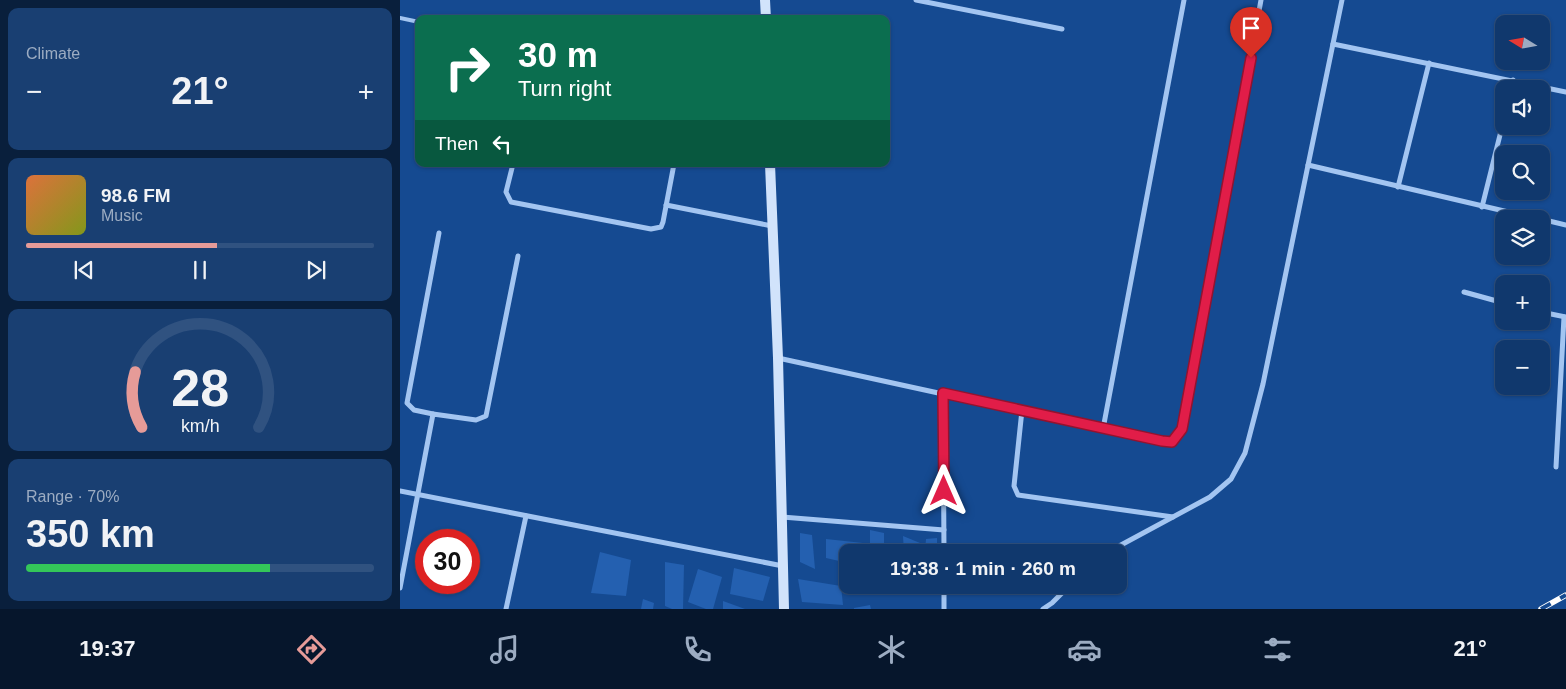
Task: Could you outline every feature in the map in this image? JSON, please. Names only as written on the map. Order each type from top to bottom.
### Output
[{"type":"street","points":[[765,0],[766,15]]},
{"type":"street","points":[[916,0],[1062,29]]},
{"type":"street","points":[[1103,429],[1184,0]]},
{"type":"street","points":[[778,358],[1103,429],[1172,442],[1182,429],[1262,0]]},
{"type":"street","points":[[1123,544],[1210,497],[1231,478],[1245,452],[1263,384],[1342,0]]},
{"type":"street","points":[[1332,44],[1513,80]]},
{"type":"street","points":[[1398,186],[1429,63]]},
{"type":"street","points":[[1550,88],[1566,92]]},
{"type":"street","points":[[1482,206],[1500,135]]},
{"type":"street","points":[[1308,165],[1500,210]]},
{"type":"street","points":[[512,167],[506,192],[507,198],[517,205],[651,229],[661,227],[673,167]]},
{"type":"street","points":[[770,167],[778,358],[784,609]]},
{"type":"street","points":[[666,205],[772,226]]},
{"type":"street","points":[[1550,221],[1566,225]]},
{"type":"street","points":[[439,233],[407,403],[414,410],[476,420],[486,416],[518,256]]},
{"type":"street","points":[[1464,292],[1495,301]]},
{"type":"street","points":[[1550,314],[1565,317],[1556,467]]},
{"type":"street","points":[[943,393],[944,544]]},
{"type":"street","points":[[1022,410],[1014,486],[1018,494],[1174,517]]},
{"type":"street","points":[[400,588],[433,414]]},
{"type":"street","points":[[400,491],[783,566]]},
{"type":"street","points":[[506,609],[526,516]]},
{"type":"street","points":[[782,517],[944,530]]},
{"type":"street","points":[[944,594],[944,609]]},
{"type":"street","points":[[1043,609],[1060,594]]},
{"type":"lane","points":[[400,18],[415,21]]},
{"type":"building","points":[[870,530],[884,533],[884,544],[870,544]]},
{"type":"building","points":[[800,533],[812,535],[815,569],[800,562]]},
{"type":"building","points":[[903,536],[920,543],[920,544],[904,544]]},
{"type":"building","points":[[937,538],[937,544],[926,544],[926,539]]},
{"type":"building","points":[[826,539],[863,543],[839,544],[839,561],[826,558]]},
{"type":"building","points":[[600,552],[631,560],[626,596],[591,593]]},
{"type":"building","points":[[665,562],[684,565],[683,609],[672,609],[665,606]]},
{"type":"building","points":[[734,568],[770,577],[763,601],[730,594]]},
{"type":"building","points":[[698,569],[722,577],[713,609],[706,609],[688,602]]},
{"type":"building","points":[[798,579],[839,586],[839,594],[842,594],[843,605],[802,602]]},
{"type":"building","points":[[643,599],[654,603],[653,609],[641,609]]},
{"type":"building","points":[[723,601],[745,609],[723,609]]},
{"type":"building","points":[[870,605],[871,609],[854,609],[854,608]]},
{"type":"railway","points":[[1541,609],[1566,595]]},
{"type":"route","points":[[944,491],[943,393],[1162,441],[1172,442],[1178,437],[1182,429],[1251,58]]}]
